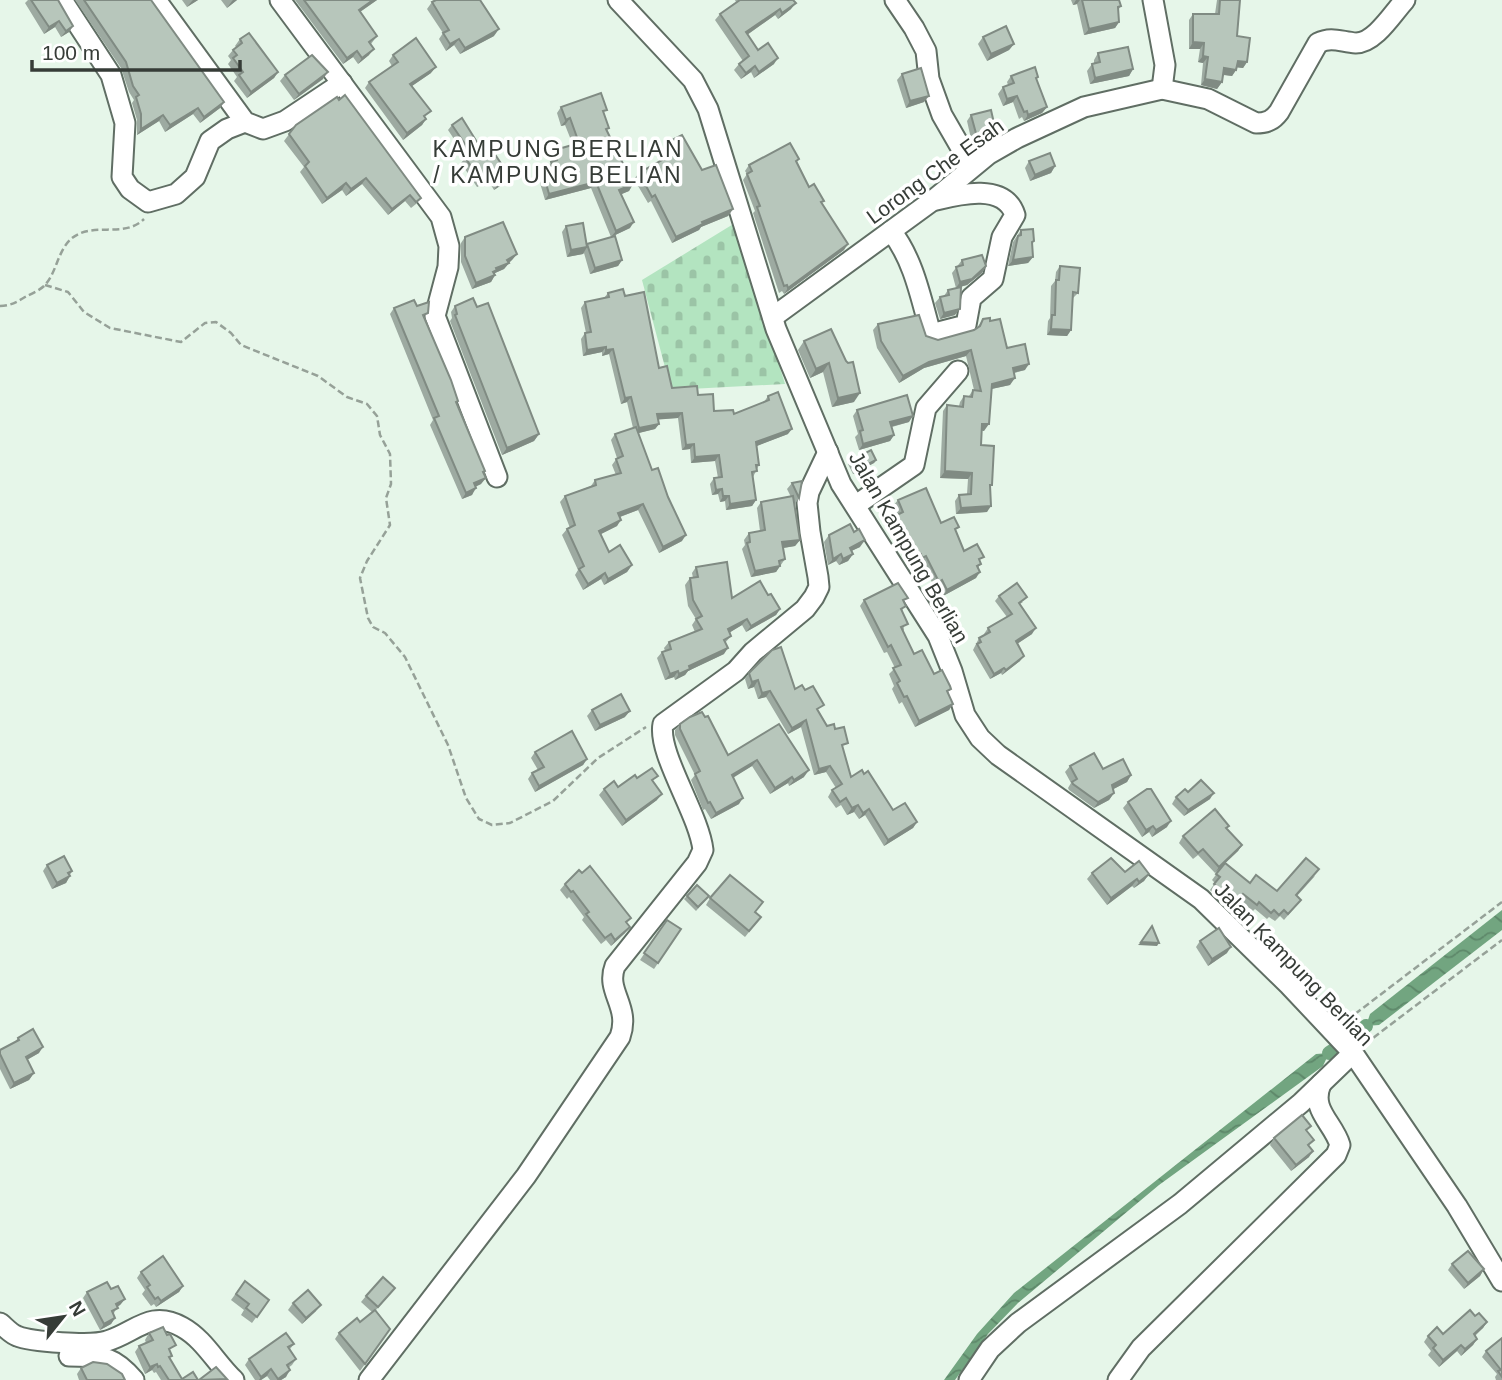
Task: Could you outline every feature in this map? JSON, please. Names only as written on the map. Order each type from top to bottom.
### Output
[{"type":"street","points":[[62,0],[111,75],[125,122],[122,177],[130,189],[148,202],[176,194],[195,177],[211,141],[227,129],[245,122]]},
{"type":"street","points":[[156,0],[245,122],[263,130],[285,121],[342,83]]},
{"type":"street","points":[[280,0],[441,217],[449,246],[448,267],[435,316],[497,477]]},
{"type":"street","name":"Jalan Kampung Berlian","points":[[618,0],[693,80],[708,109],[772,317],[841,484],[938,636],[952,670],[965,715],[980,738],[998,755],[1201,899],[1289,985],[1353,1053],[1457,1206],[1502,1281]]},
{"type":"street","points":[[895,0],[926,51],[929,79],[942,116],[972,167]]},
{"type":"street","points":[[1153,0],[1165,65],[1162,89]]},
{"type":"street","name":"Lorong Che Esah","points":[[772,317],[932,201],[989,154],[1017,138],[1084,107],[1162,89],[1208,99],[1256,123],[1269,121],[1279,112],[1318,43],[1332,38],[1356,43],[1364,41],[1372,37],[1405,0]]},
{"type":"street","points":[[891,231],[899,241],[912,270],[931,334],[965,325],[971,298],[993,279],[1002,237],[1016,215],[1009,204],[992,195],[963,193],[932,201]]},
{"type":"street","points":[[856,505],[914,465],[926,408],[958,371]]},
{"type":"street","points":[[369,1380],[526,1176],[620,1037],[624,1017],[612,981],[615,966],[702,856],[703,849],[701,836],[667,753],[661,732],[663,724],[736,671],[814,597],[819,587],[810,532],[808,492],[828,452]]},
{"type":"street","points":[[969,1380],[990,1349],[1018,1323],[1180,1204],[1321,1084],[1353,1053]]},
{"type":"street","points":[[1118,1380],[1150,1338],[1336,1155],[1340,1145],[1337,1136],[1319,1108],[1316,1096],[1321,1084]]},
{"type":"street","points":[[16,1336],[78,1345],[100,1343],[144,1322],[164,1320],[182,1327],[201,1341],[219,1366],[234,1380]]},
{"type":"street","points":[[0,1323],[16,1336],[66,1356],[109,1358],[121,1364],[134,1380]]},
{"type":"path","points":[[0,306],[8,306],[45,285],[61,252],[73,238],[92,230],[124,230],[137,226],[145,218],[148,202]]},
{"type":"path","points":[[45,285],[68,292],[84,312],[110,328],[181,342],[205,323],[216,323],[241,345],[318,376],[347,397],[367,404],[377,416],[380,435],[390,454],[391,484],[386,498],[390,525],[367,561],[360,578],[368,618],[373,627],[385,633],[405,657],[448,745],[466,798],[479,819],[492,825],[510,823],[554,801],[598,758],[649,725],[663,724]]},
{"type":"path","points":[[1355,1014],[1502,902]]},
{"type":"path","points":[[1353,1053],[1502,940]]},
{"type":"green space","points":[[735,223],[785,384],[671,390],[642,280]]},
{"type":"water","points":[[1502,910],[1502,930],[1379,1025],[1366,1026],[1370,1014]]},
{"type":"water","points":[[1329,1053],[1323,1066],[1159,1185],[1018,1303],[988,1334],[955,1380],[944,1380],[977,1334],[1014,1293],[1316,1054]]},
{"type":"building","points":[[31,0],[58,0],[73,26],[66,31],[59,21],[49,27]]},
{"type":"building","points":[[84,0],[151,0],[224,102],[204,117],[198,108],[170,125],[163,115],[141,129],[141,114],[136,97],[139,95],[133,86],[126,62]]},
{"type":"building","points":[[304,0],[373,0],[359,10],[377,36],[369,42],[374,49],[362,58],[357,51],[347,58]]},
{"type":"building","points":[[480,0],[499,29],[465,48],[459,39],[450,44],[443,33],[449,30],[432,2]]},
{"type":"building","points":[[740,0],[793,0],[796,3],[782,13],[780,9],[746,32],[758,50],[768,43],[778,58],[759,72],[755,66],[746,73],[739,64],[749,56],[720,14]]},
{"type":"building","points":[[1082,0],[1119,0],[1119,22],[1089,29]]},
{"type":"building","points":[[1220,0],[1240,0],[1237,36],[1250,38],[1247,62],[1238,61],[1236,70],[1224,68],[1222,82],[1205,79],[1208,57],[1203,56],[1204,43],[1193,42],[1193,14],[1219,14]]},
{"type":"building","points":[[1006,26],[1014,44],[991,54],[983,37]]},
{"type":"building","points":[[249,33],[278,72],[251,92],[239,75],[243,72],[233,58],[237,55],[233,50],[242,43],[240,39]]},
{"type":"building","points":[[416,38],[436,67],[410,84],[431,111],[424,116],[426,119],[407,133],[369,82],[398,62],[393,55]]},
{"type":"building","points":[[1128,47],[1133,69],[1095,78],[1092,64],[1100,62],[1098,53]]},
{"type":"building","points":[[312,55],[328,72],[299,94],[285,75]]},
{"type":"building","points":[[1035,67],[1036,78],[1047,107],[1028,115],[1017,96],[1007,99],[1003,87],[1014,83],[1011,76]]},
{"type":"building","points":[[921,68],[929,96],[910,101],[902,74]]},
{"type":"building","points":[[601,93],[607,110],[603,111],[609,128],[606,129],[633,184],[619,190],[634,222],[616,231],[596,182],[549,194],[544,176],[555,174],[551,162],[557,160],[555,150],[579,143],[570,118],[566,120],[561,107]]},
{"type":"building","points":[[345,95],[421,198],[416,202],[410,195],[392,209],[366,178],[351,189],[346,183],[327,198],[305,166],[309,162],[289,134],[296,125],[337,97],[339,100]]},
{"type":"building","points":[[991,110],[996,132],[977,137],[971,115]]},
{"type":"building","points":[[462,118],[480,147],[485,144],[510,177],[498,184],[492,175],[481,182],[465,157],[471,153],[452,125]]},
{"type":"building","points":[[682,135],[702,170],[716,165],[733,209],[676,237],[655,195],[652,197],[639,173],[678,151],[672,140]]},
{"type":"building","points":[[790,143],[809,187],[814,184],[824,201],[821,202],[848,244],[788,288],[787,285],[784,286],[757,207],[760,206],[747,174],[752,171],[749,165]]},
{"type":"building","points":[[1050,153],[1055,166],[1035,175],[1029,161]]},
{"type":"building","points":[[503,222],[517,254],[507,260],[509,263],[496,268],[493,272],[495,275],[476,283],[465,256],[465,237]]},
{"type":"building","points":[[583,223],[587,247],[571,250],[566,226]]},
{"type":"building","points":[[1033,229],[1033,257],[1013,260],[1021,230]]},
{"type":"building","points":[[615,236],[622,260],[595,268],[587,244]]},
{"type":"building","points":[[982,255],[986,266],[972,279],[960,282],[956,267],[963,265],[962,260]]},
{"type":"building","points":[[1060,266],[1080,268],[1078,293],[1073,292],[1071,330],[1051,329]]},
{"type":"building","points":[[961,287],[960,309],[944,313],[940,297],[949,295],[948,290]]},
{"type":"building","points":[[623,289],[625,296],[644,292],[659,368],[667,366],[672,388],[697,386],[698,395],[713,394],[714,411],[733,410],[734,414],[769,400],[768,396],[778,392],[792,429],[756,442],[759,465],[756,465],[757,471],[752,472],[756,500],[730,504],[729,496],[723,496],[722,489],[716,490],[714,478],[722,477],[719,455],[695,457],[694,444],[686,445],[682,413],[657,414],[659,424],[639,428],[631,397],[625,398],[613,349],[606,350],[606,347],[587,350],[585,333],[591,332],[585,302],[609,297],[608,293]]},
{"type":"building","points":[[473,298],[477,307],[488,303],[539,434],[507,448],[455,315],[455,306]]},
{"type":"building","points":[[414,300],[417,306],[429,302],[428,313],[423,315],[485,471],[483,472],[486,478],[474,483],[476,488],[466,493],[434,418],[439,416],[394,308]]},
{"type":"building","points":[[919,315],[926,336],[938,340],[974,330],[980,326],[983,319],[990,318],[990,321],[1000,319],[1007,348],[1025,344],[1029,364],[1013,368],[1015,378],[992,384],[989,424],[982,424],[981,445],[994,446],[991,506],[961,508],[959,495],[971,494],[972,473],[945,471],[947,405],[963,407],[964,396],[972,397],[973,390],[981,391],[971,350],[929,362],[903,376],[881,341],[878,324]]},
{"type":"building","points":[[831,329],[846,361],[853,362],[860,393],[838,398],[829,363],[816,369],[804,341]]},
{"type":"building","points":[[907,395],[913,416],[890,422],[894,435],[863,444],[860,431],[863,430],[857,410]]},
{"type":"building","points":[[636,427],[652,470],[658,468],[686,535],[663,547],[643,504],[618,513],[621,520],[599,531],[609,552],[620,545],[632,565],[608,579],[605,573],[588,584],[579,569],[584,566],[567,529],[575,525],[565,496],[596,485],[595,480],[621,473],[616,459],[623,456],[615,434]]},
{"type":"building","points":[[871,450],[876,460],[855,471],[850,461]]},
{"type":"building","points":[[802,481],[799,498],[792,483]]},
{"type":"building","points":[[926,488],[941,523],[954,517],[959,527],[955,529],[964,551],[977,544],[984,557],[979,559],[981,564],[977,566],[980,572],[947,590],[942,580],[939,582],[926,556],[922,558],[921,554],[911,558],[902,538],[906,536],[897,515],[903,512],[898,500]]},
{"type":"building","points":[[793,496],[800,540],[782,542],[785,559],[779,561],[780,566],[755,571],[747,543],[750,542],[749,533],[765,530],[761,502]]},
{"type":"building","points":[[850,524],[854,532],[859,529],[865,540],[850,548],[853,554],[843,559],[841,554],[833,559],[829,535]]},
{"type":"building","points":[[727,562],[732,598],[760,581],[780,609],[751,626],[747,619],[728,629],[731,636],[724,640],[728,648],[689,666],[690,669],[679,674],[678,671],[670,674],[662,652],[671,649],[669,642],[702,629],[696,619],[702,616],[693,600],[690,578],[698,577],[696,567]]},
{"type":"building","points":[[898,583],[908,598],[903,600],[906,606],[901,609],[908,624],[901,627],[914,654],[922,650],[934,674],[942,670],[951,689],[947,691],[953,704],[919,721],[907,696],[904,697],[897,683],[900,681],[893,668],[901,665],[891,645],[888,647],[864,600]]},
{"type":"building","points":[[1017,583],[1027,597],[1019,603],[1036,628],[1016,641],[1024,656],[1006,670],[1004,668],[994,674],[977,644],[981,642],[979,638],[990,632],[988,628],[1012,614],[999,596]]},
{"type":"building","points":[[781,647],[795,689],[802,685],[805,690],[813,686],[824,705],[817,709],[827,726],[834,724],[835,729],[844,727],[848,743],[842,745],[851,777],[862,770],[864,774],[868,771],[893,810],[905,803],[917,822],[888,840],[869,809],[863,813],[858,805],[852,808],[846,798],[840,802],[832,790],[842,784],[830,766],[819,769],[806,720],[792,728],[770,691],[762,693],[758,680],[752,682],[749,673],[772,650]]},
{"type":"building","points":[[621,694],[630,711],[600,725],[592,710]]},
{"type":"building","points":[[702,712],[705,717],[708,716],[728,755],[779,724],[809,770],[775,788],[757,760],[732,775],[743,798],[716,813],[710,802],[708,803],[695,774],[700,771],[680,729],[680,724]]},
{"type":"building","points":[[572,731],[587,759],[539,786],[532,773],[544,767],[535,752]]},
{"type":"building","points":[[1094,753],[1103,769],[1123,759],[1131,775],[1112,785],[1114,793],[1098,802],[1073,784],[1077,779],[1070,766]]},
{"type":"building","points":[[652,768],[658,776],[652,780],[662,794],[626,820],[604,789],[614,781],[618,787],[635,775],[637,778]]},
{"type":"building","points":[[1201,780],[1214,793],[1188,810],[1176,797],[1185,789],[1188,792]]},
{"type":"building","points":[[1151,789],[1171,821],[1156,830],[1153,826],[1146,830],[1128,802]]},
{"type":"building","points":[[1215,809],[1229,826],[1226,828],[1242,845],[1219,867],[1203,849],[1198,853],[1183,836]]},
{"type":"building","points":[[64,856],[72,871],[68,873],[70,876],[57,883],[47,865]]},
{"type":"building","points":[[1111,858],[1125,872],[1139,861],[1149,874],[1139,882],[1137,879],[1111,898],[1092,873]]},
{"type":"building","points":[[1306,858],[1319,869],[1296,895],[1301,900],[1288,914],[1284,910],[1279,915],[1274,910],[1271,913],[1259,902],[1257,905],[1243,894],[1235,904],[1214,884],[1220,877],[1216,874],[1225,863],[1250,883],[1256,875],[1277,891]]},
{"type":"building","points":[[590,866],[631,918],[626,922],[630,927],[615,940],[611,934],[605,938],[586,914],[589,912],[565,884],[579,870],[582,873]]},
{"type":"building","points":[[730,875],[763,902],[755,912],[761,917],[749,931],[710,898]]},
{"type":"building","points":[[697,885],[709,896],[698,907],[687,896]]},
{"type":"building","points":[[667,920],[681,929],[658,963],[644,953]]},
{"type":"building","points":[[1152,926],[1159,943],[1141,942]]},
{"type":"building","points":[[1219,928],[1231,947],[1212,959],[1200,941]]},
{"type":"building","points":[[33,1029],[43,1047],[26,1057],[34,1073],[14,1083],[0,1050]]},
{"type":"building","points":[[1302,1115],[1311,1126],[1306,1130],[1314,1140],[1308,1145],[1313,1151],[1296,1165],[1274,1138]]},
{"type":"building","points":[[1468,1251],[1484,1269],[1468,1283],[1452,1264]]},
{"type":"building","points":[[163,1256],[183,1286],[161,1301],[158,1297],[155,1299],[141,1272]]},
{"type":"building","points":[[383,1277],[395,1288],[378,1307],[366,1296]]},
{"type":"building","points":[[245,1281],[269,1300],[257,1317],[246,1308],[249,1304],[236,1294]]},
{"type":"building","points":[[107,1282],[111,1289],[118,1286],[125,1299],[116,1304],[118,1308],[112,1311],[115,1318],[104,1324],[87,1292]]},
{"type":"building","points":[[308,1290],[321,1305],[306,1318],[293,1303]]},
{"type":"building","points":[[375,1310],[390,1329],[365,1364],[339,1333],[357,1318],[360,1322]]},
{"type":"building","points":[[1470,1310],[1475,1316],[1479,1313],[1487,1322],[1474,1334],[1477,1339],[1465,1349],[1461,1345],[1443,1360],[1433,1348],[1436,1345],[1428,1336],[1437,1327],[1443,1334]]},
{"type":"building","points":[[163,1327],[176,1345],[169,1349],[172,1356],[169,1357],[182,1379],[193,1372],[198,1380],[169,1380],[160,1366],[157,1364],[150,1367],[139,1346],[153,1340],[149,1333]]},
{"type":"building","points":[[286,1333],[294,1344],[288,1347],[296,1359],[287,1365],[290,1370],[278,1379],[271,1369],[261,1377],[249,1359]]},
{"type":"building","points":[[1502,1338],[1502,1377],[1498,1371],[1501,1370],[1486,1351]]},
{"type":"building","points":[[93,1362],[107,1364],[122,1374],[125,1380],[87,1380],[81,1368]]},
{"type":"building","points":[[216,1367],[227,1379],[199,1380]]},
{"type":"waterway","points":[[1358,1032],[1366,1026]]},
{"type":"waterway","points":[[1329,1053],[1338,1047]]},
{"type":"district","name":"KAMPUNG BERLIAN / KAMPUNG BELIAN","points":[[558,162]]}]
